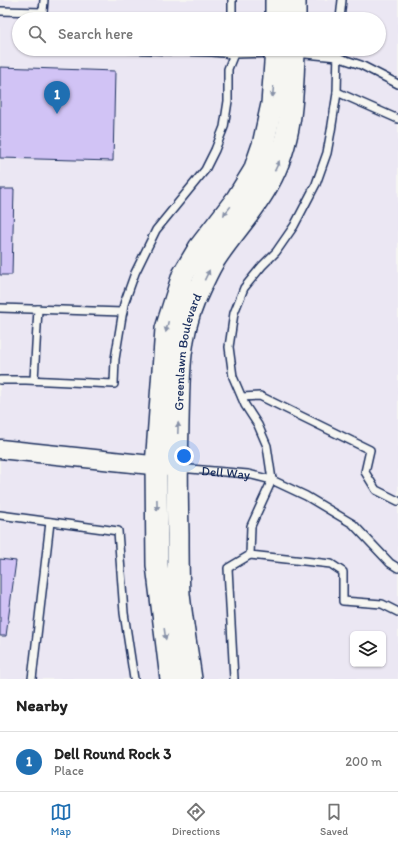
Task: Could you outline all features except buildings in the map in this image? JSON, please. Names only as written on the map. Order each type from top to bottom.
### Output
[{"type":"main road","points":[[276,0],[276,12]]},
{"type":"main road","points":[[295,0],[295,12]]},
{"type":"main road","name":"Greenlawn Boulevard","points":[[172,679],[157,565],[156,466],[166,329],[183,275],[199,248],[236,200],[254,171],[263,145],[284,56]]},
{"type":"main road","name":"Greenlawn Boulevard","points":[[191,679],[179,594],[177,467],[180,364],[186,325],[194,301],[212,263],[255,206],[280,159],[286,140],[291,110],[294,69],[287,56]]},
{"type":"street","name":"Dell Way","points":[[0,449],[177,467]]},
{"type":"lane","points":[[43,12],[44,0]]},
{"type":"lane","points":[[232,0],[232,12]]},
{"type":"lane","points":[[341,12],[342,0]]},
{"type":"lane","points":[[0,11],[12,12]]},
{"type":"lane","points":[[0,380],[114,384],[115,359],[124,304],[135,273],[156,230],[205,170],[215,150],[224,127],[228,101],[228,69],[233,56]]},
{"type":"lane","points":[[250,555],[251,526],[272,480],[267,446],[258,425],[242,397],[233,377],[229,347],[234,312],[244,288],[276,252],[294,226],[316,184],[327,153],[331,131],[337,92],[338,56]]},
{"type":"lane","points":[[344,56],[398,84]]},
{"type":"lane","points":[[337,92],[398,119]]},
{"type":"lane","points":[[0,308],[123,312]]},
{"type":"lane","points":[[34,380],[38,309]]},
{"type":"lane","points":[[242,397],[260,396],[370,450],[365,472],[376,490],[398,501]]},
{"type":"lane","name":"Dell Way","points":[[177,467],[248,474],[272,480],[306,496],[353,524],[390,563],[398,568]]},
{"type":"lane","points":[[0,515],[118,531],[124,613],[134,679]]},
{"type":"lane","points":[[32,679],[50,522]]},
{"type":"lane","points":[[234,679],[228,568],[250,555],[331,564],[343,572],[343,601],[382,604],[398,612]]},
{"type":"shaded area","points":[[0,0],[398,0],[398,679],[0,679]]},
{"type":"place","name":"Dell Round Rock 3","points":[[57,114]]}]
